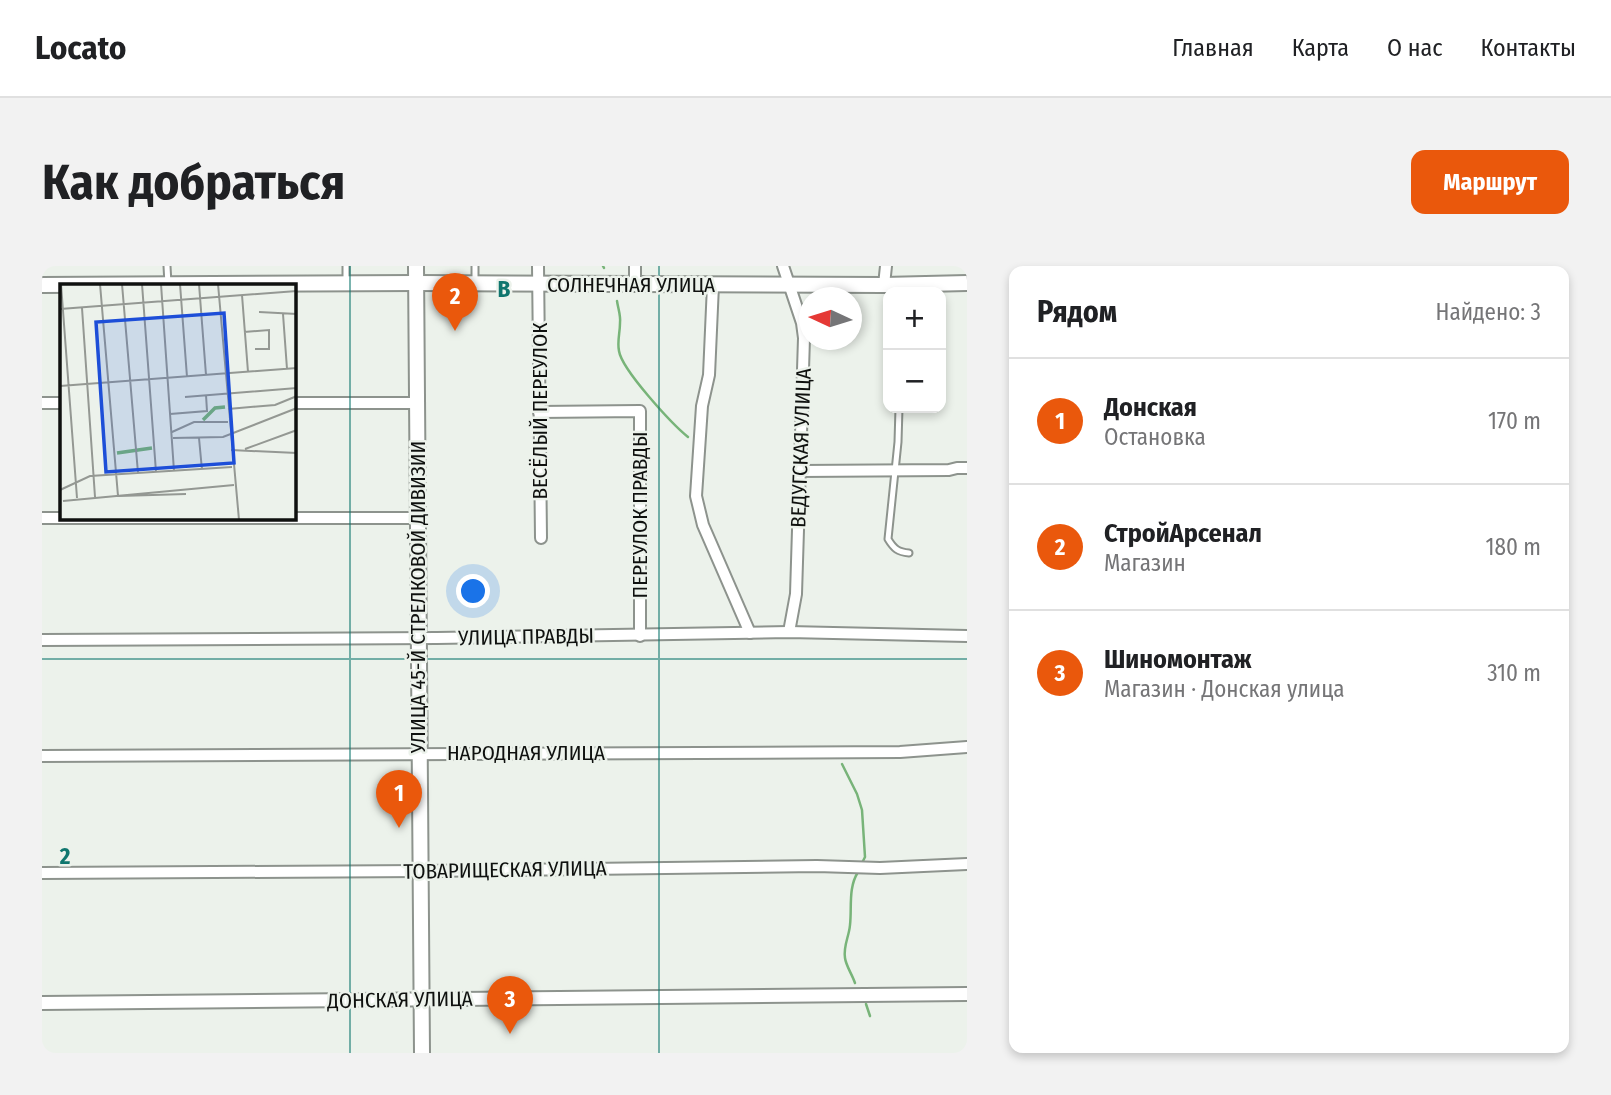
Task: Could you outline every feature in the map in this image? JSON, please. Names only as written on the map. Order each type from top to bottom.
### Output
[{"type":"main road","name":"УЛИЦА 45-Й СТРЕЛКОВОЙ ДИВИЗИИ","points":[[416,266],[422,1053]]},
{"type":"main road","name":"СОЛНЕЧНАЯ УЛИЦА","points":[[168,284],[967,283]]},
{"type":"main road","name":"СОЛНЕЧНАЯ УЛИЦА","points":[[42,285],[60,285]]},
{"type":"street","name":"ВЕСЁЛЫЙ ПЕРЕУЛОК","points":[[538,266],[541,538]]},
{"type":"street","points":[[635,266],[635,285]]},
{"type":"street","name":"ВЕДУГСКАЯ УЛИЦА","points":[[783,266],[802,323],[804,338],[796,594],[789,632]]},
{"type":"street","points":[[884,285],[886,266]]},
{"type":"street","points":[[713,285],[709,375],[702,406],[696,496],[703,524],[750,634]]},
{"type":"street","points":[[42,403],[60,403]]},
{"type":"street","points":[[296,403],[417,403]]},
{"type":"street","name":"ПЕРЕУЛОК ПРАВДЫ","points":[[539,412],[640,411],[640,636]]},
{"type":"street","points":[[800,471],[967,468]]},
{"type":"street","points":[[42,518],[60,518]]},
{"type":"street","points":[[296,518],[418,518]]},
{"type":"street","name":"УЛИЦА ПРАВДЫ","points":[[42,640],[640,636],[789,632],[967,636]]},
{"type":"street","name":"НАРОДНАЯ УЛИЦА","points":[[42,756],[900,752],[967,747]]},
{"type":"street","name":"ТОВАРИЩЕСКАЯ УЛИЦА","points":[[42,873],[817,866],[880,868],[967,864]]},
{"type":"street","name":"ДОНСКАЯ УЛИЦА","points":[[42,1003],[967,994]]},
{"type":"lane","points":[[167,266],[168,284]]},
{"type":"lane","points":[[346,266],[346,284]]},
{"type":"lane","points":[[475,266],[475,285]]},
{"type":"lane","points":[[899,413],[888,539],[893,548],[909,553]]},
{"type":"waterway","points":[[617,301],[620,320],[618,347],[622,360],[649,396],[688,437]]},
{"type":"waterway","points":[[842,764],[862,810],[865,857],[862,863]]},
{"type":"waterway","points":[[855,983],[847,964],[845,945],[850,925],[852,891],[858,872]]},
{"type":"waterway","points":[[866,1004],[870,1016]]},
{"type":"place","name":"СтройАрсенал","points":[[455,331]]},
{"type":"place","name":"Донская","points":[[399,828]]},
{"type":"place","name":"Шиномонтаж","points":[[510,1034]]}]
